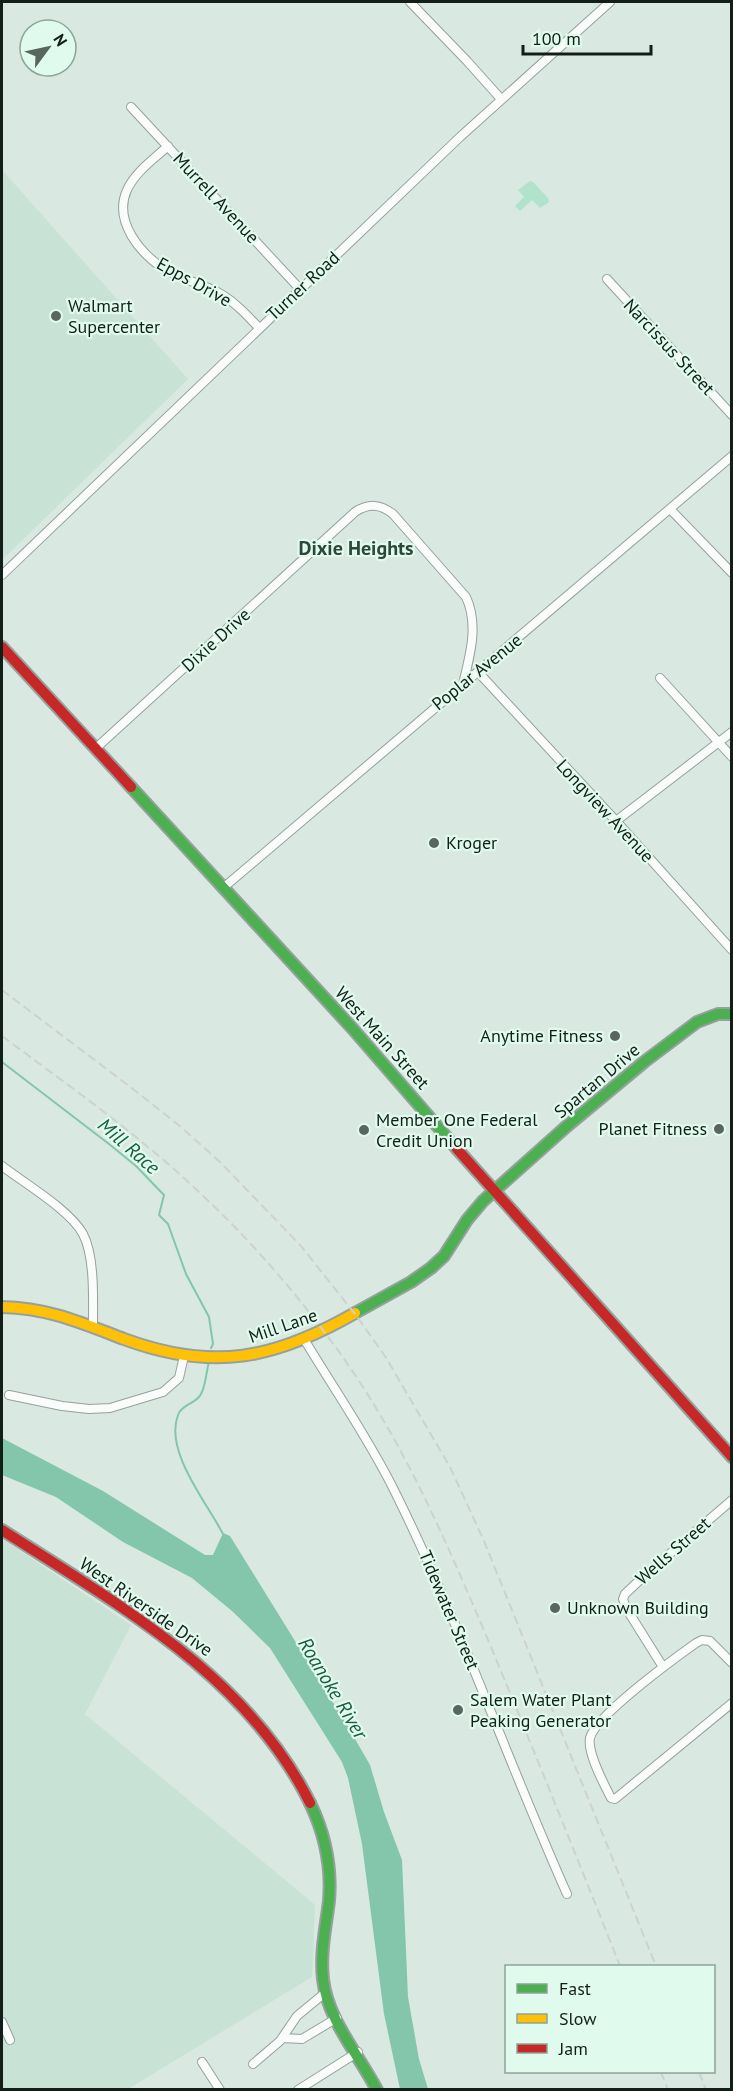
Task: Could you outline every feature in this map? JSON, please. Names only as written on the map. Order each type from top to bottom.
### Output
[{"type":"street","points":[[410,2],[501,99]]},
{"type":"street","name":"Turner Road","points":[[2,575],[501,99],[609,2]]},
{"type":"street","name":"Murrell Avenue","points":[[131,107],[300,289]]},
{"type":"street","name":"Epps Drive","points":[[168,146],[134,178],[127,189],[123,206],[125,224],[157,264],[231,300],[259,328]]},
{"type":"street","name":"Narcissus Street","points":[[607,279],[732,415]]},
{"type":"street","name":"Poplar Avenue","points":[[223,888],[732,456]]},
{"type":"street","name":"Dixie Drive","points":[[96,749],[336,530],[362,508],[374,505],[381,506],[393,514],[466,597],[473,616],[471,647],[463,684]]},
{"type":"street","points":[[670,509],[732,573]]},
{"type":"street","name":"West Main Street","points":[[2,646],[352,1028],[493,1191],[732,1457]]},
{"type":"street","name":"Longview Avenue","points":[[478,672],[732,950]]},
{"type":"street","points":[[660,678],[732,757]]},
{"type":"street","points":[[616,821],[732,732]]},
{"type":"street","name":"Spartan Drive","points":[[493,1191],[678,1036],[697,1022],[718,1014],[732,1014]]},
{"type":"street","points":[[2,1166],[68,1215],[82,1232],[90,1261],[93,1325]]},
{"type":"street","name":"Mill Lane","points":[[2,1307],[50,1311],[93,1325],[137,1344],[184,1356],[207,1358],[268,1352],[304,1340],[350,1317],[427,1272],[444,1256],[471,1213],[493,1191]]},
{"type":"street","name":"Tidewater Street","points":[[304,1340],[380,1462],[413,1528],[489,1702],[567,1894]]},
{"type":"street","points":[[9,1395],[62,1406],[89,1409],[110,1408],[163,1392],[178,1378],[184,1356]]},
{"type":"street","name":"Wells Street","points":[[663,1667],[622,1599],[637,1582],[732,1500]]},
{"type":"street","name":"West Riverside Drive","points":[[2,1530],[177,1646],[228,1690],[273,1740],[308,1798],[323,1835],[327,1853],[330,1886],[322,1968],[326,1992],[337,2018],[358,2052],[377,2090]]},
{"type":"street","points":[[732,1663],[715,1644],[706,1640],[696,1643],[663,1667],[611,1711],[592,1732],[590,1749],[613,1800],[732,1703]]},
{"type":"street","points":[[253,2064],[282,2038],[297,2016],[326,1992]]},
{"type":"street","points":[[282,2038],[302,2039],[337,2018]]},
{"type":"street","points":[[2,2022],[10,2040]]},
{"type":"street","points":[[298,2090],[358,2052]]},
{"type":"street","points":[[202,2062],[217,2089]]},
{"type":"shaded area","points":[[2,170],[188,379],[2,560]]},
{"type":"shaded area","points":[[530,181],[548,198],[549,202],[540,208],[532,200],[520,211],[515,206],[524,197],[518,190]]},
{"type":"shaded area","points":[[2,1438],[103,1491],[205,1555],[213,1555],[223,1533],[230,1536],[370,1765],[402,1860],[408,1997],[419,2059],[428,2089],[400,2089],[384,2014],[362,1844],[348,1778],[342,1762],[270,1648],[232,1611],[192,1578],[123,1542],[56,1497],[2,1475]]},
{"type":"shaded area","points":[[2,1539],[131,1625],[85,1714],[315,1905],[312,1977],[128,2089],[2,2089]]},
{"type":"waterway","name":"Mill Race","points":[[2,1062],[136,1166],[164,1195],[159,1215],[168,1224],[186,1274],[209,1317],[213,1344],[211,1348]]},
{"type":"waterway","name":"Mill Race","points":[[209,1362],[201,1394],[180,1411],[175,1429],[177,1444],[189,1476],[223,1534]]},
{"type":"railway","points":[[2,990],[137,1092],[220,1162],[301,1246],[385,1356],[450,1467],[484,1541],[656,1965]]},
{"type":"railway","points":[[2,1036],[128,1130],[199,1192],[279,1275],[349,1366],[374,1404],[417,1482],[455,1563],[620,1965]]},
{"type":"railway","points":[[661,2073],[668,2090]]},
{"type":"railway","points":[[699,2073],[706,2090]]},
{"type":"traffic: fast","points":[[131,787],[352,1028],[457,1149]]},
{"type":"traffic: fast","points":[[355,1313],[411,1282],[431,1268],[444,1256],[467,1220],[483,1201],[567,1126],[644,1062],[697,1022],[718,1014],[732,1014]]},
{"type":"traffic: fast","points":[[310,1803],[320,1826],[328,1862],[330,1888],[322,1959],[326,1994],[337,2022],[377,2090]]},
{"type":"traffic: slow","points":[[2,1307],[50,1313],[156,1349],[186,1355],[215,1357],[243,1356],[270,1350],[326,1329],[355,1313]]},
{"type":"traffic: jam","points":[[2,647],[131,787]]},
{"type":"traffic: jam","points":[[457,1149],[732,1457]]},
{"type":"traffic: jam","points":[[2,1530],[133,1615],[176,1646],[215,1680],[251,1717],[283,1758],[310,1803]]},
{"type":"place","name":"Walmart Supercenter","points":[[56,316]]},
{"type":"place","name":"Kroger","points":[[434,843]]},
{"type":"place","name":"Anytime Fitness","points":[[615,1036]]},
{"type":"place","name":"Planet Fitness","points":[[719,1129]]},
{"type":"place","name":"Member One Federal Credit Union","points":[[364,1130]]},
{"type":"place","name":"Unknown Building","points":[[555,1608]]},
{"type":"place","name":"Salem Water Plant Peaking Generator","points":[[458,1710]]},
{"type":"district","name":"Dixie Heights","points":[[356,548]]},
{"type":"water label","name":"Roanoke River","points":[[333,1688]]}]
